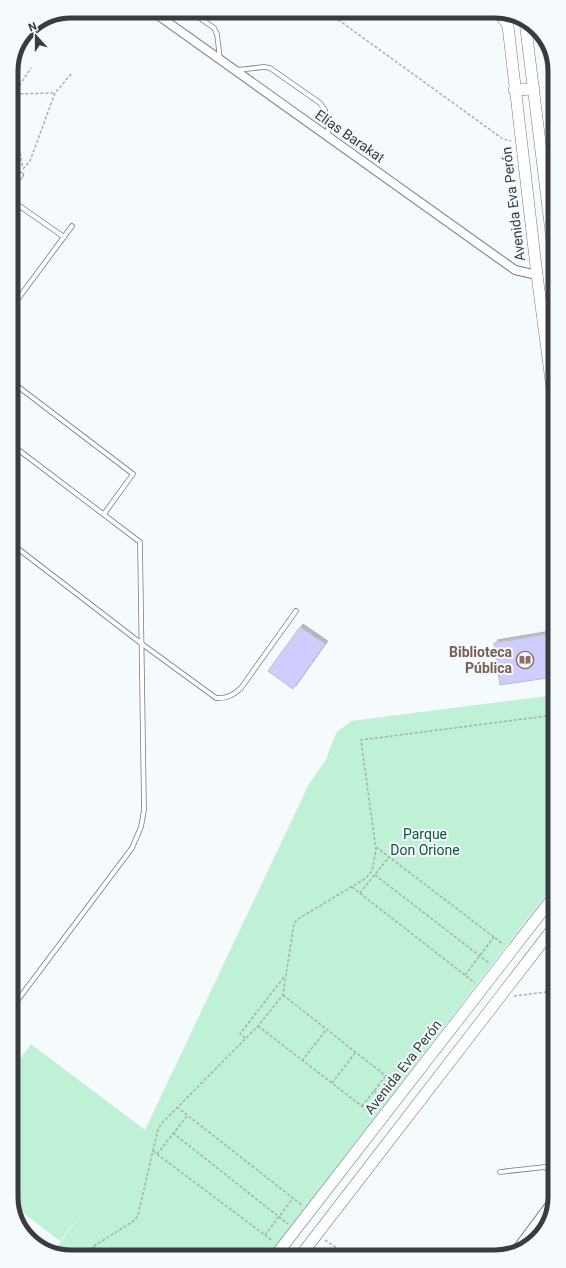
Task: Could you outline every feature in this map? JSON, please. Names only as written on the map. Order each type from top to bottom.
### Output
[{"type":"main road","name":"Avenida Eva Perón","points":[[504,19],[508,26],[536,275],[548,360]]},
{"type":"main road","points":[[526,28],[534,89],[547,153],[548,184]]},
{"type":"main road","points":[[514,90],[534,89]]},
{"type":"main road","points":[[531,220],[548,215]]},
{"type":"main road","name":"Avenida Eva Perón","points":[[281,1250],[548,904]]},
{"type":"main road","points":[[305,1250],[548,935]]},
{"type":"main road","points":[[328,1188],[344,1199]]},
{"type":"street","name":"Elías Barakat","points":[[162,18],[515,270],[536,275]]},
{"type":"street","points":[[523,1242],[546,1209]]},
{"type":"lane","points":[[200,18],[214,28],[220,60]]},
{"type":"lane","points":[[235,70],[264,67],[270,68],[324,107],[329,136]]},
{"type":"lane","points":[[18,179],[21,175]]},
{"type":"lane","points":[[18,204],[64,237]]},
{"type":"lane","points":[[18,299],[72,226]]},
{"type":"lane","points":[[18,387],[133,474],[104,514]]},
{"type":"lane","points":[[18,450],[140,542],[144,810],[141,827],[132,848],[18,1000]]},
{"type":"lane","points":[[18,549],[142,644],[216,698],[222,698],[234,694],[241,688],[296,611]]},
{"type":"lane","points":[[500,1172],[545,1167],[548,1169]]},
{"type":"path","points":[[336,18],[503,139],[510,141],[520,139]]},
{"type":"path","points":[[18,88],[31,68]]},
{"type":"path","points":[[23,168],[30,161],[55,93],[72,73]]},
{"type":"path","points":[[18,94],[55,93]]},
{"type":"path","points":[[18,143],[23,168],[21,175]]},
{"type":"path","points":[[88,1250],[135,1220],[138,1215],[158,1129],[161,1124],[258,1026],[283,995],[294,923],[298,919],[370,875],[374,865],[376,847],[362,740],[548,716]]},
{"type":"path","points":[[376,847],[512,951]]},
{"type":"path","points":[[360,893],[389,857]]},
{"type":"path","points":[[375,876],[498,970]]},
{"type":"path","points":[[352,887],[483,989]]},
{"type":"path","points":[[465,975],[494,937]]},
{"type":"path","points":[[246,1038],[240,1034],[286,975]]},
{"type":"path","points":[[500,997],[548,992]]},
{"type":"path","points":[[283,995],[404,1091]]},
{"type":"path","points":[[258,1026],[380,1121]]},
{"type":"path","points":[[302,1061],[326,1030]]},
{"type":"path","points":[[332,1083],[355,1052]]},
{"type":"path","points":[[362,1106],[386,1076]]},
{"type":"path","points":[[374,1091],[392,1106]]},
{"type":"path","points":[[177,1107],[310,1212]]},
{"type":"path","points":[[157,1154],[188,1116]]},
{"type":"path","points":[[173,1133],[296,1230]]},
{"type":"path","points":[[153,1151],[264,1235],[277,1250]]},
{"type":"path","points":[[264,1235],[293,1198]]},
{"type":"path","points":[[317,1234],[340,1250]]},
{"type":"path","points":[[93,1247],[96,1250]]},
{"type":"green space","name":"Parque Don Orione","points":[[548,696],[548,892],[273,1250],[68,1250],[56,1248],[86,1208],[60,1241],[20,1211],[18,1204],[18,1062],[31,1044],[145,1130],[309,784],[326,760],[336,733],[351,721]]},
{"type":"building","points":[[300,627],[325,644],[293,689],[268,671]]},
{"type":"building","name":"Biblioteca Pública","points":[[548,634],[548,678],[500,685],[494,643]]},
{"type":"place","name":"Biblioteca Pública","points":[[525,660]]}]
